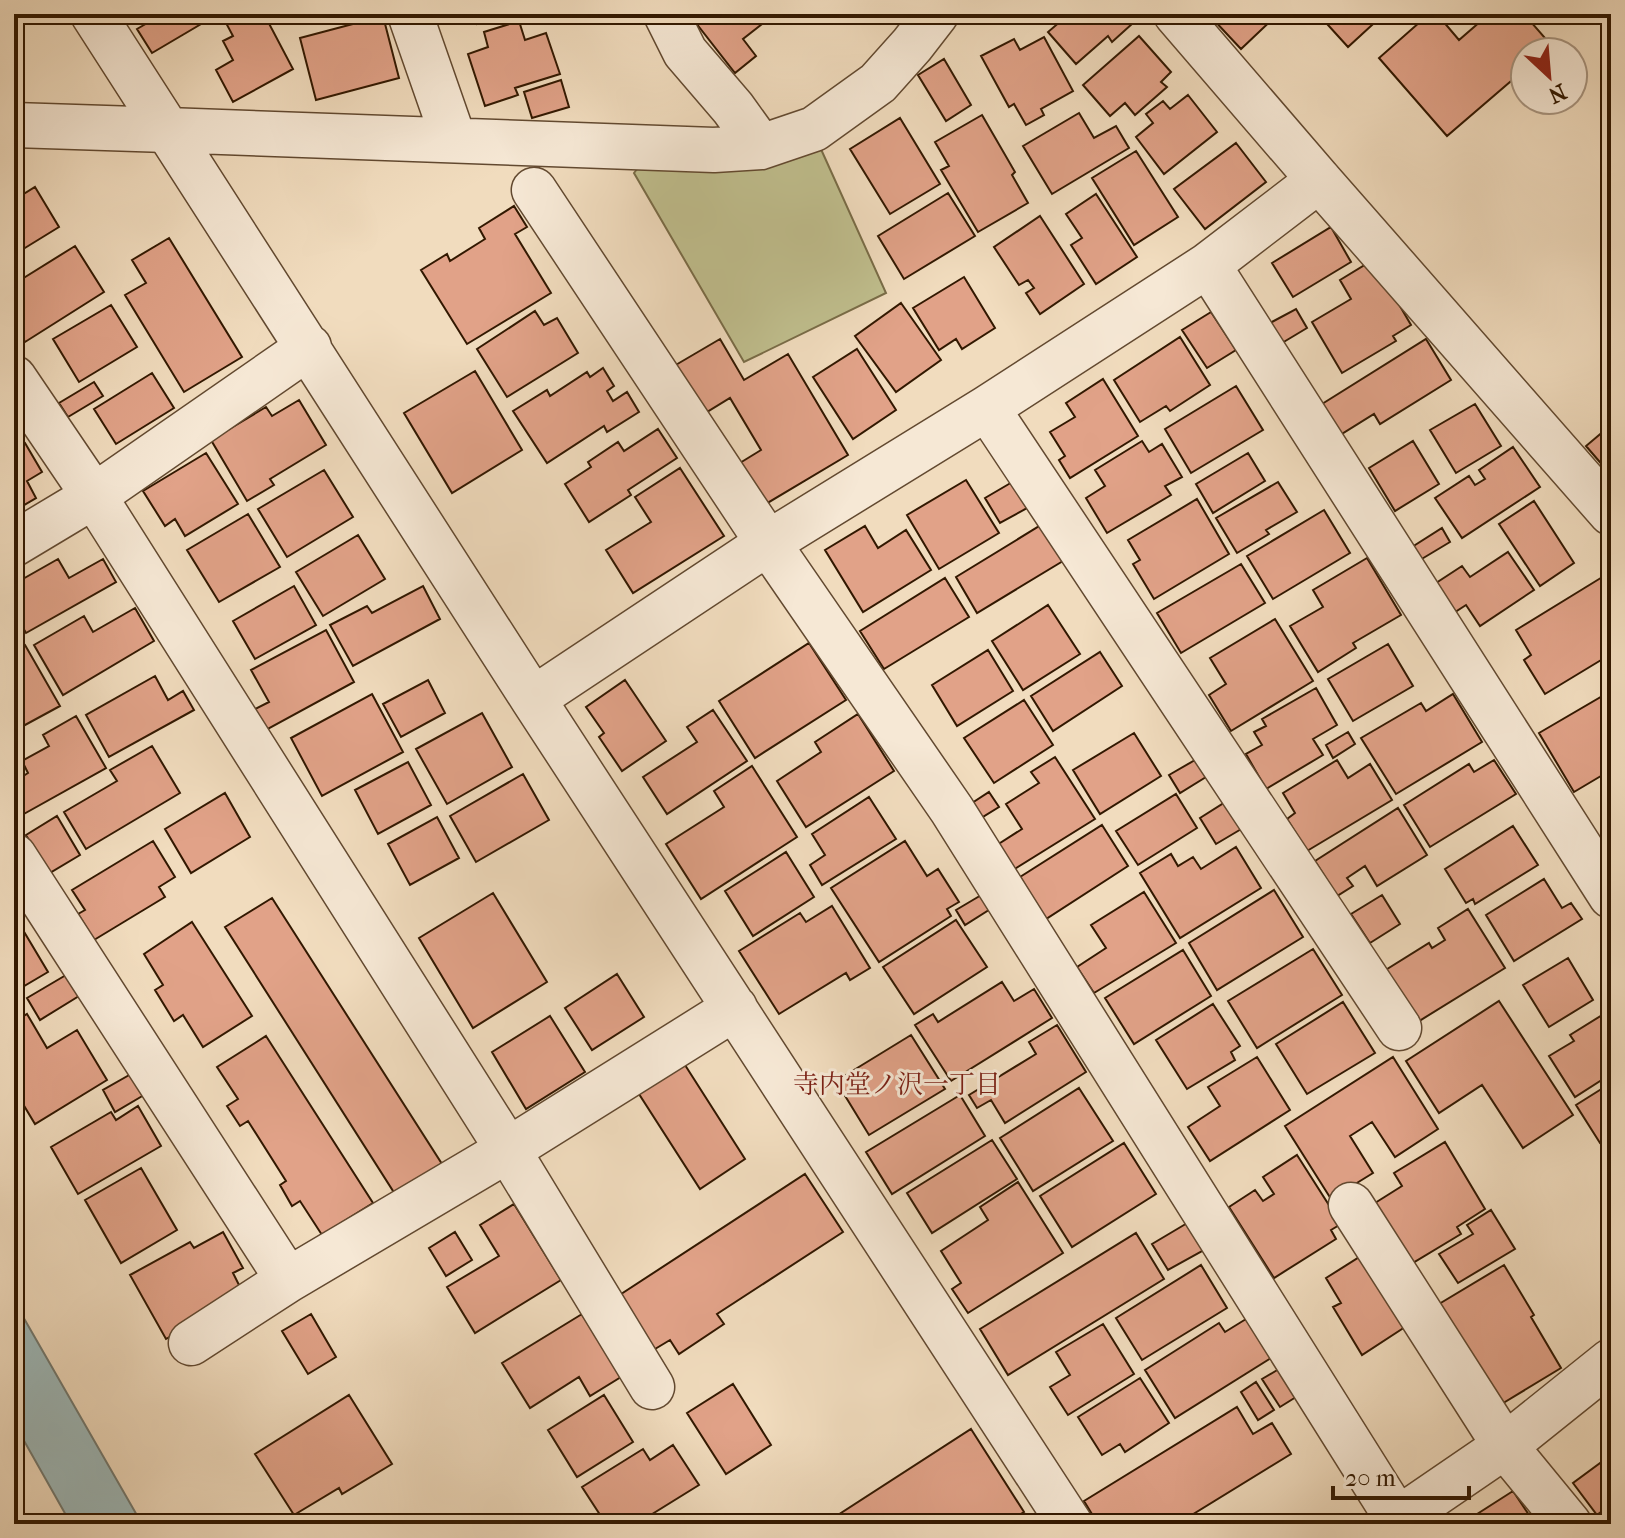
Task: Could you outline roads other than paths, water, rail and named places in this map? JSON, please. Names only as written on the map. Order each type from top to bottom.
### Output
[{"type":"street","points":[[93,14],[533,699],[1070,1524]]},
{"type":"street","points":[[410,14],[454,140]]},
{"type":"street","points":[[666,14],[685,52],[733,108],[761,147]]},
{"type":"street","points":[[14,125],[714,150],[761,147],[814,129],[878,83],[936,14]]},
{"type":"street","points":[[1176,14],[1611,513]]},
{"type":"street","points":[[533,699],[768,543],[987,408],[1208,265],[1319,180]]},
{"type":"street","points":[[534,190],[768,543],[952,810],[1394,1522],[1505,1446],[1611,1361]]},
{"type":"street","points":[[1208,265],[1611,896]]},
{"type":"street","points":[[14,544],[94,496],[309,347]]},
{"type":"street","points":[[14,378],[94,496],[508,1150],[652,1387]]},
{"type":"street","points":[[987,408],[1399,1028]]},
{"type":"street","points":[[14,856],[288,1280]]},
{"type":"street","points":[[191,1343],[288,1280],[508,1150],[735,1008]]},
{"type":"street","points":[[1351,1205],[1505,1446],[1569,1524]]},
{"type":"water","points":[[14,1301],[142,1524],[71,1524],[14,1423]]},
{"type":"district","name":"寺内堂ノ沢一丁目","points":[[897,1084]]}]
